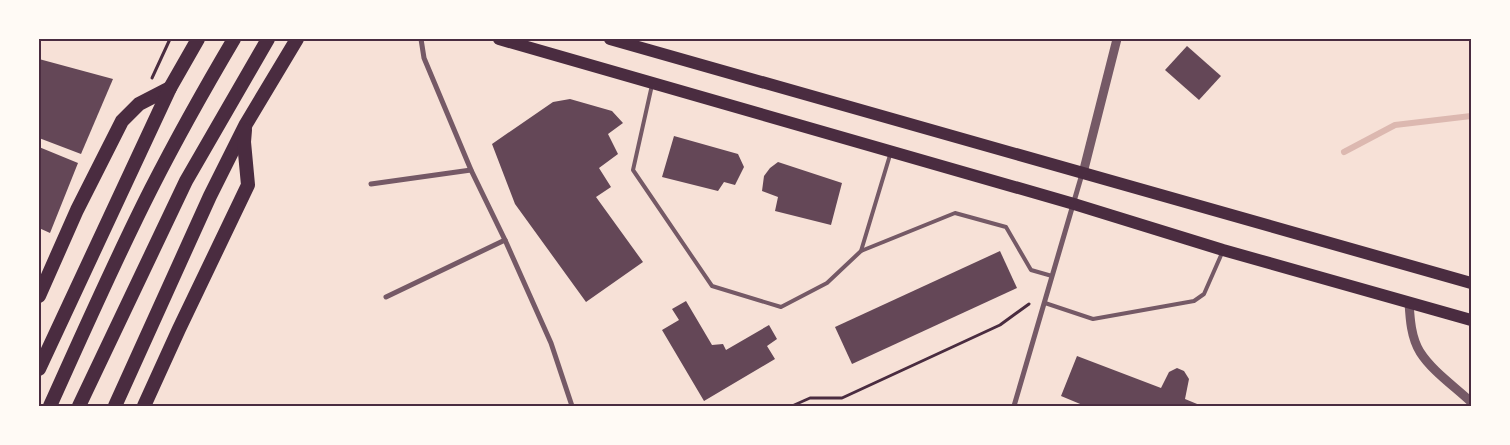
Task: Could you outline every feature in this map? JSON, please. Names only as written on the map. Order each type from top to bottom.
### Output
[{"type":"highway","points":[[40,366],[170,88],[198,39]]},
{"type":"highway","points":[[50,406],[151,189],[198,100],[234,39]]},
{"type":"highway","points":[[79,406],[186,181],[268,39]]},
{"type":"highway","points":[[117,402],[210,196],[246,124],[297,39]]},
{"type":"highway","points":[[39,296],[78,210],[122,121],[140,104],[170,88]]},
{"type":"highway","points":[[144,406],[248,185],[249,179],[244,142],[246,124]]},
{"type":"main road","points":[[499,39],[1074,204],[1223,250],[1471,320]]},
{"type":"main road","points":[[610,39],[1471,283]]},
{"type":"street","points":[[421,39],[424,58],[471,170],[551,343],[572,406]]},
{"type":"street","points":[[1014,406],[1074,204],[1117,39]]},
{"type":"street","points":[[371,184],[471,170]]},
{"type":"street","points":[[386,297],[505,240]]},
{"type":"street","points":[[1409,302],[1410,321],[1420,352],[1433,367],[1471,402]]},
{"type":"lane","points":[[652,83],[633,170],[712,286],[781,307],[827,283],[861,251],[955,213],[1006,227],[1031,270],[1052,276]]},
{"type":"lane","points":[[861,251],[891,152]]},
{"type":"lane","points":[[1044,303],[1093,319],[1194,300],[1204,294],[1223,250]]},
{"type":"path","points":[[792,406],[810,398],[842,398],[1000,325],[1049,289]]},
{"type":"building","points":[[1187,46],[1221,76],[1199,100],[1165,70]]},
{"type":"building","points":[[39,59],[113,79],[81,154],[39,138]]},
{"type":"building","points":[[570,99],[612,111],[623,123],[608,134],[618,154],[599,168],[611,187],[596,197],[643,262],[586,302],[515,204],[492,144],[553,102]]},
{"type":"building","points":[[674,136],[738,154],[744,167],[735,185],[724,182],[718,191],[662,177]]},
{"type":"building","points":[[39,147],[78,163],[50,233],[39,228]]},
{"type":"building","points":[[778,162],[842,183],[831,225],[775,211],[778,197],[762,191],[764,176]]},
{"type":"building","points":[[1000,251],[1017,288],[852,364],[835,327]]},
{"type":"building","points":[[686,301],[712,345],[723,344],[726,350],[769,325],[777,339],[767,346],[775,359],[704,401],[662,330],[679,320],[672,309]]},
{"type":"building","points":[[1077,356],[1161,388],[1169,372],[1177,368],[1184,371],[1189,379],[1185,399],[1202,406],[1085,406],[1061,396]]},
{"type":"waterway","points":[[1344,152],[1395,125],[1471,116]]}]
